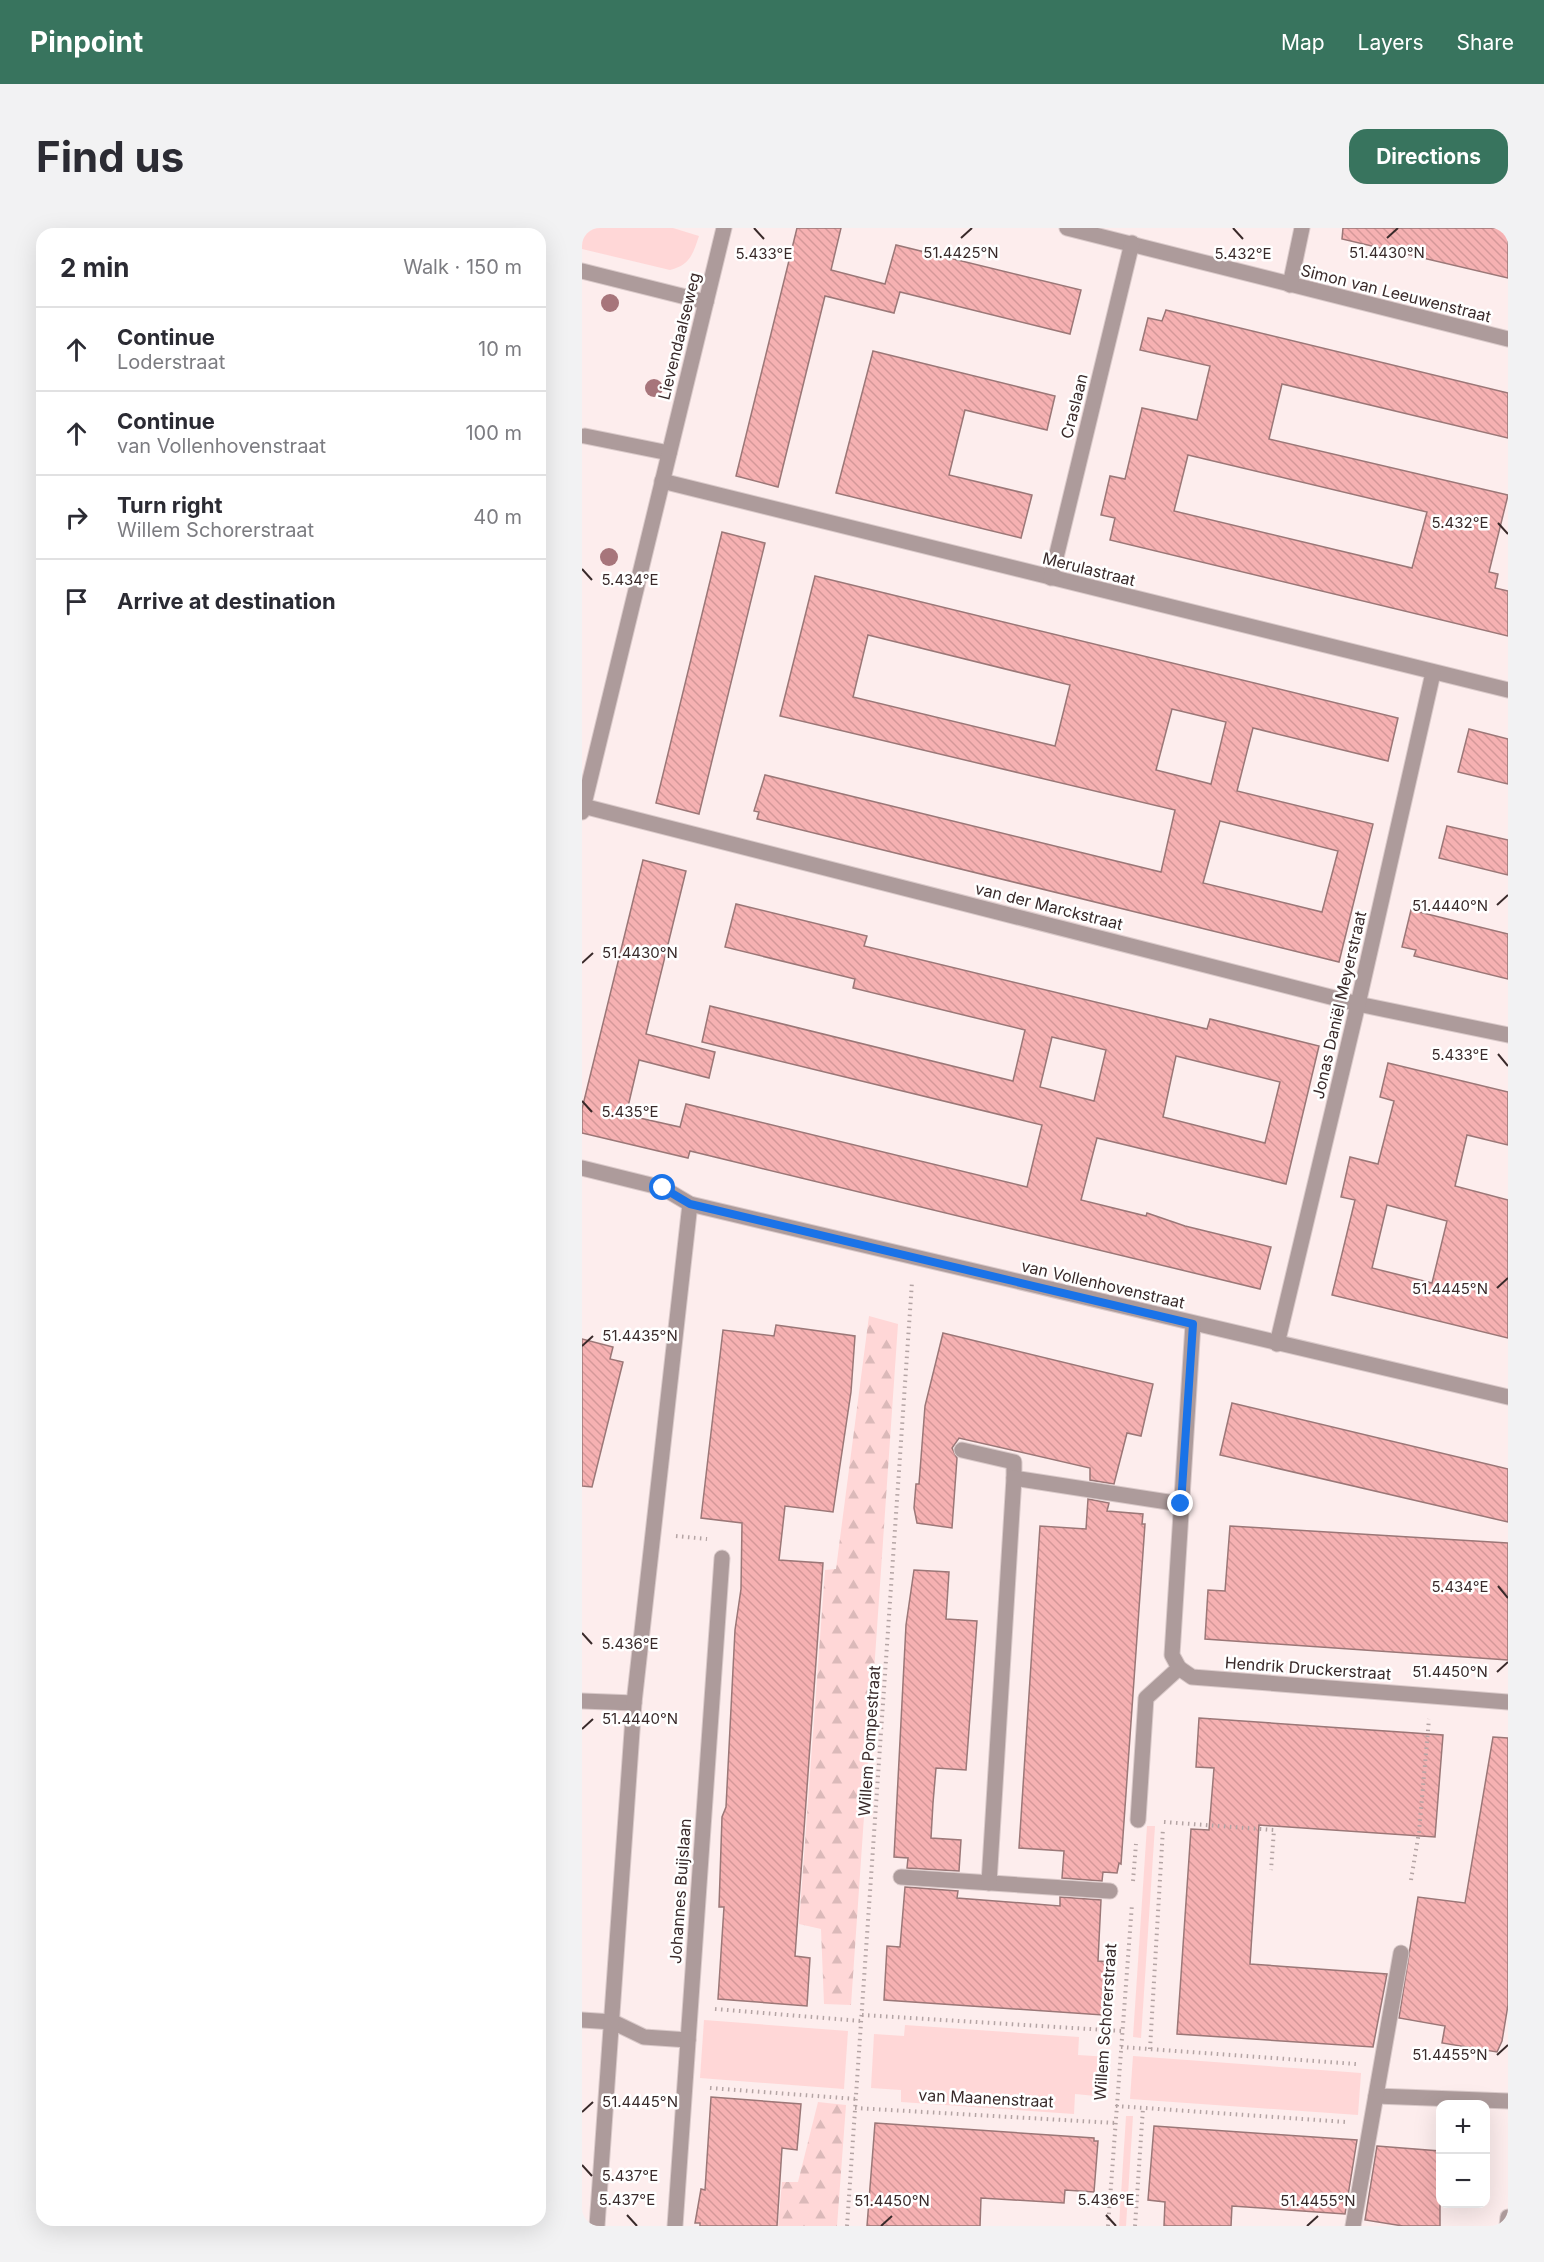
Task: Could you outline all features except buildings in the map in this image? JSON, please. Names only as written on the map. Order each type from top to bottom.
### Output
[{"type":"street","name":"Lievendaalseweg","points":[[583,809],[585,789],[724,228]]},
{"type":"street","name":"Simon van Leeuwenstraat","points":[[1067,228],[1508,339]]},
{"type":"street","points":[[1290,285],[1302,228]]},
{"type":"street","name":"Craslaan","points":[[1051,578],[1132,243]]},
{"type":"street","points":[[582,271],[706,302]]},
{"type":"street","points":[[585,436],[669,453]]},
{"type":"street","name":"Merulastraat","points":[[662,481],[1508,690]]},
{"type":"street","name":"Jonas Daniël Meyerstraat","points":[[1277,1344],[1358,1004],[1433,673]]},
{"type":"street","name":"van der Marckstraat","points":[[583,809],[1358,1004],[1508,1035]]},
{"type":"street","name":"van Vollenhovenstraat","points":[[582,1168],[663,1188],[690,1204],[1508,1397]]},
{"type":"street","points":[[597,2226],[634,1703],[690,1204]]},
{"type":"street","points":[[1138,1820],[1146,1698],[1179,1668],[1172,1655],[1193,1324]]},
{"type":"street","points":[[962,1450],[1014,1462],[989,1883]]},
{"type":"street","points":[[1014,1478],[1181,1504]]},
{"type":"street","name":"Johannes Buijslaan","points":[[675,2226],[722,1558]]},
{"type":"street","name":"Hendrik Druckerstraat","points":[[1179,1668],[1192,1677],[1508,1701]]},
{"type":"street","points":[[582,1701],[634,1703]]},
{"type":"street","points":[[901,1877],[1110,1891]]},
{"type":"street","points":[[1353,2226],[1401,1953]]},
{"type":"street","points":[[582,2020],[613,2022],[644,2037],[688,2040]]},
{"type":"street","points":[[1376,2096],[1508,2101]]},
{"type":"street","points":[[1507,2226],[1508,2217]]},
{"type":"path","name":"Willem Pompestraat","points":[[847,2226],[914,1258]]},
{"type":"path","points":[[654,1534],[724,1541],[722,1558]]},
{"type":"path","points":[[1412,1880],[1419,1832],[1431,1695]]},
{"type":"path","points":[[1132,1890],[1138,1820],[1274,1830],[1271,1870]]},
{"type":"path","points":[[1149,2049],[1164,1822]]},
{"type":"path","name":"Willem Schorerstraat","points":[[1108,2226],[1132,1902]]},
{"type":"path","points":[[690,2007],[861,2021]]},
{"type":"path","points":[[862,2015],[1122,2031]]},
{"type":"path","points":[[1121,2047],[1381,2066]]},
{"type":"path","points":[[685,2086],[856,2099]]},
{"type":"path","points":[[1116,2106],[1371,2124]]},
{"type":"path","name":"van Maanenstraat","points":[[855,2108],[1115,2123]]},
{"type":"path","points":[[1135,2226],[1143,2108]]},
{"type":"green space","points":[[582,228],[673,228],[699,236],[690,258],[677,268],[670,270],[582,249]]},
{"type":"green space","points":[[869,1316],[898,1324],[851,2005],[824,2004],[821,1929],[799,1924],[825,1570],[836,1569]]},
{"type":"green space","points":[[1147,1826],[1155,1826],[1141,2038],[1133,2037]]},
{"type":"green space","points":[[704,2020],[848,2031],[844,2089],[700,2078]]},
{"type":"green space","points":[[905,2025],[1079,2037],[1078,2055],[1109,2057],[1106,2097],[1075,2094],[1074,2114],[901,2102],[901,2090],[871,2088],[874,2034],[904,2036]]},
{"type":"green space","points":[[1133,2056],[1361,2073],[1358,2115],[1130,2099]]},
{"type":"green space","points":[[818,2102],[846,2105],[837,2226],[778,2226],[782,2182],[798,2182]]},
{"type":"green space","points":[[1126,2116],[1133,2116],[1126,2226],[1119,2226]]},
{"type":"route","points":[[663,1188],[690,1204],[1193,1324],[1181,1504]]}]
